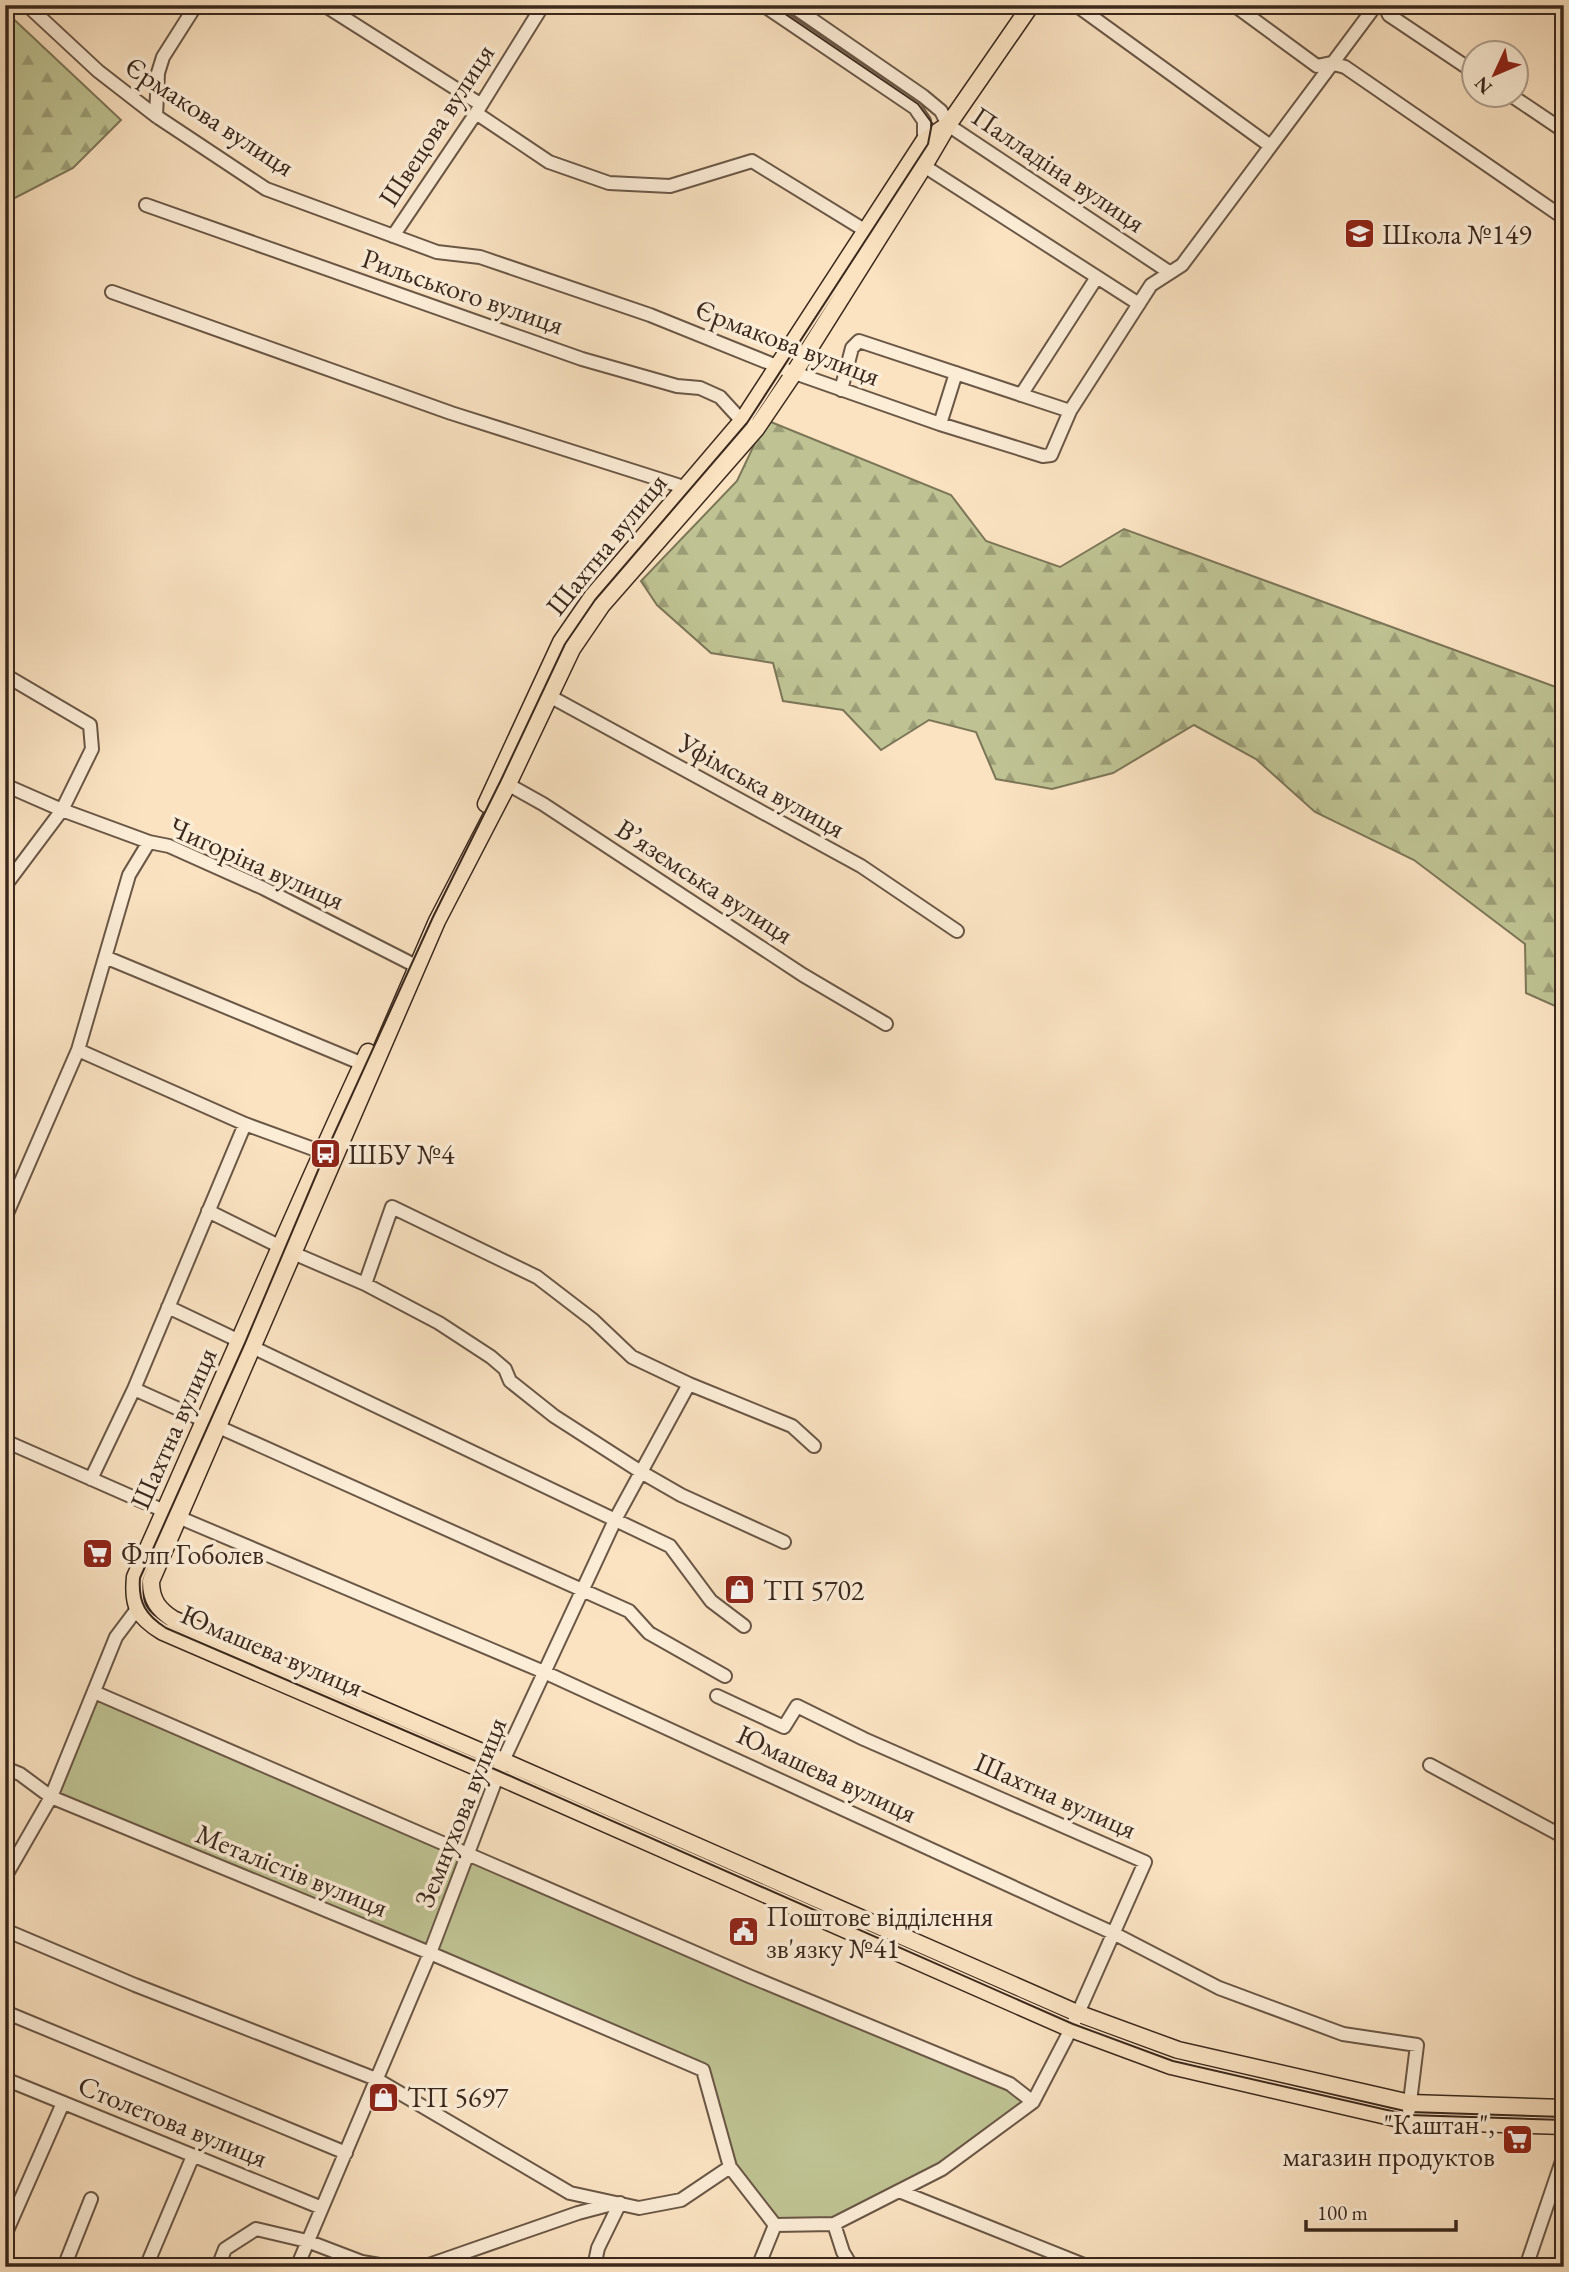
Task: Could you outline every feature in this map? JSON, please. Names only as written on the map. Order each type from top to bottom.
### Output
[{"type":"main road","name":"Шахтна вулиця","points":[[137,1609],[135,1577],[218,1429],[247,1344],[363,1064],[545,694],[561,642],[592,597],[693,490],[794,373],[948,125],[1031,5]]},
{"type":"main road","name":"Шахтна вулиця","points":[[749,425],[778,367],[924,141],[948,125]]},
{"type":"main road","name":"Шахтна вулиця","points":[[327,1155],[413,966]]},
{"type":"main road","name":"Шахтна вулиця","points":[[153,1598],[151,1581],[202,1421],[247,1344]]},
{"type":"main road","name":"Юмашева вулиця","points":[[153,1598],[160,1611],[173,1619],[500,1768],[1171,2066],[1408,2121],[1564,2126]]},
{"type":"main road","name":"Юмашева вулиця","points":[[137,1609],[148,1623],[163,1632],[500,1768]]},
{"type":"main road","name":"Юмашева вулиця","points":[[1074,2021],[1178,2050],[1410,2103],[1564,2108]]},
{"type":"street","name":"Єрмакова вулиця","points":[[27,5],[98,71],[156,116],[267,189],[437,252],[480,257],[637,310],[841,390],[1044,456],[1051,454],[1055,448],[1069,411],[1151,285],[1182,265],[1376,5]]},
{"type":"street","points":[[156,116],[158,74],[163,57],[196,5]]},
{"type":"street","points":[[324,5],[478,108],[549,162],[609,183],[670,186],[752,160],[866,231]]},
{"type":"street","name":"Швецова вулиця","points":[[393,236],[543,5]]},
{"type":"street","points":[[763,5],[915,108],[924,121],[924,141]]},
{"type":"street","name":"Палладіна вулиця","points":[[791,5],[923,96],[941,111],[948,125],[1170,272]]},
{"type":"street","points":[[1076,5],[1269,145]]},
{"type":"street","points":[[1234,5],[1317,66],[1331,63],[1345,67],[1564,218]]},
{"type":"street","points":[[1384,5],[1389,15],[1460,62]]},
{"type":"street","points":[[1530,108],[1564,131]]},
{"type":"street","points":[[924,121],[948,125]]},
{"type":"street","points":[[924,166],[1139,304]]},
{"type":"street","name":"Рильського вулиця","points":[[146,205],[582,359],[677,386],[700,388],[720,397],[749,425]]},
{"type":"street","points":[[1021,395],[1097,278]]},
{"type":"street","points":[[112,292],[451,413],[693,490]]},
{"type":"street","points":[[841,390],[852,348],[859,341],[1069,411]]},
{"type":"street","points":[[940,424],[956,373]]},
{"type":"street","points":[[5,675],[90,725],[92,749],[62,810],[5,886]]},
{"type":"street","name":"Уфімська вулиця","points":[[545,694],[861,866],[957,931]]},
{"type":"street","name":"В’яземська вулиця","points":[[503,782],[543,804],[803,975],[886,1024]]},
{"type":"street","points":[[5,785],[62,810],[149,842]]},
{"type":"street","name":"Чигоріна вулиця","points":[[5,1218],[78,1050],[129,875],[149,842],[169,846],[263,888],[333,922],[413,966]]},
{"type":"street","points":[[105,957],[363,1064]]},
{"type":"street","points":[[78,1050],[245,1124],[327,1155]]},
{"type":"street","name":"Шахтна вулиця","points":[[91,1479],[134,1390],[245,1124]]},
{"type":"street","points":[[365,1284],[392,1208],[537,1277],[593,1320],[632,1357],[689,1384],[792,1426],[814,1446]]},
{"type":"street","points":[[208,1211],[365,1284],[439,1323],[491,1357],[505,1369],[510,1381],[554,1416],[640,1472],[681,1495],[784,1542]]},
{"type":"street","name":"Шахтна вулиця","points":[[168,1307],[670,1546],[711,1601],[744,1626]]},
{"type":"street","name":"Земнухова вулиця","points":[[297,2267],[430,1953],[500,1768],[616,1518],[689,1384]]},
{"type":"street","points":[[134,1390],[629,1611],[649,1633],[725,1676]]},
{"type":"street","name":"Юмашева вулиця","points":[[5,1441],[544,1672],[1113,1933],[1219,1988],[1343,2034],[1417,2045],[1408,2121]]},
{"type":"street","points":[[5,1877],[51,1797],[116,1637],[137,1609]]},
{"type":"street","points":[[94,1692],[749,1976],[1010,2084],[1033,2102],[942,2169],[834,2224],[775,2225],[758,2267]]},
{"type":"street","name":"Шахтна вулиця","points":[[717,1696],[784,1727],[797,1706],[864,1739],[1144,1863],[1074,2021],[1033,2102]]},
{"type":"street","points":[[1430,1765],[1564,1838]]},
{"type":"street","name":"Металістів вулиця","points":[[5,1768],[20,1774],[51,1797],[430,1953],[703,2070],[730,2167],[775,2225]]},
{"type":"street","points":[[5,1930],[135,1985],[376,2079],[570,2193],[639,2208],[681,2200],[730,2167]]},
{"type":"street","points":[[5,2012],[346,2153]]},
{"type":"street","name":"Столетова вулиця","points":[[5,2079],[321,2208]]},
{"type":"street","points":[[5,2235],[63,2103]]},
{"type":"street","points":[[1526,2267],[1564,2155]]},
{"type":"street","points":[[146,2267],[193,2156]]},
{"type":"street","points":[[898,2191],[1089,2267]]},
{"type":"street","points":[[64,2267],[91,2199]]},
{"type":"street","points":[[423,2267],[578,2213],[620,2203]]},
{"type":"street","points":[[594,2267],[598,2248],[620,2203]]},
{"type":"street","points":[[834,2224],[843,2252],[852,2267]]},
{"type":"street","points":[[218,2267],[225,2249],[257,2229],[307,2241],[362,2262],[391,2267]]},
{"type":"green space","points":[[5,11],[121,120],[73,168],[5,203]]},
{"type":"green space","points":[[766,420],[951,495],[986,541],[1060,567],[1124,529],[1564,690],[1564,1010],[1526,993],[1525,944],[1414,860],[1315,812],[1256,759],[1194,725],[1113,773],[1052,789],[996,779],[976,732],[929,720],[881,750],[843,710],[783,701],[773,663],[711,653],[657,605],[641,581],[737,481]]},
{"type":"green space","points":[[98,1698],[1006,2087],[1025,2102],[939,2164],[832,2218],[778,2220],[735,2164],[706,2065],[59,1794]]},
{"type":"tram line","points":[[772,5],[918,104],[932,123],[928,144],[747,423],[595,600],[565,644],[433,917],[325,1154],[245,1343],[140,1578],[142,1601],[148,1613],[166,1628],[499,1771],[1073,2024],[1173,2061],[1409,2115],[1564,2120]]},
{"type":"place","name":"Школа №149","points":[[1359,234]]},
{"type":"place","name":"ШБУ №4","points":[[325,1154]]},
{"type":"place","name":"Флп Гоболев","points":[[98,1554]]},
{"type":"place","name":"ТП 5702","points":[[740,1590]]},
{"type":"place","name":"Поштове відділення зв'язку №41","points":[[743,1932]]},
{"type":"place","name":"ТП 5697","points":[[384,2097]]},
{"type":"place","name":"\"Каштан\", магазин продуктов","points":[[1518,2140]]}]
